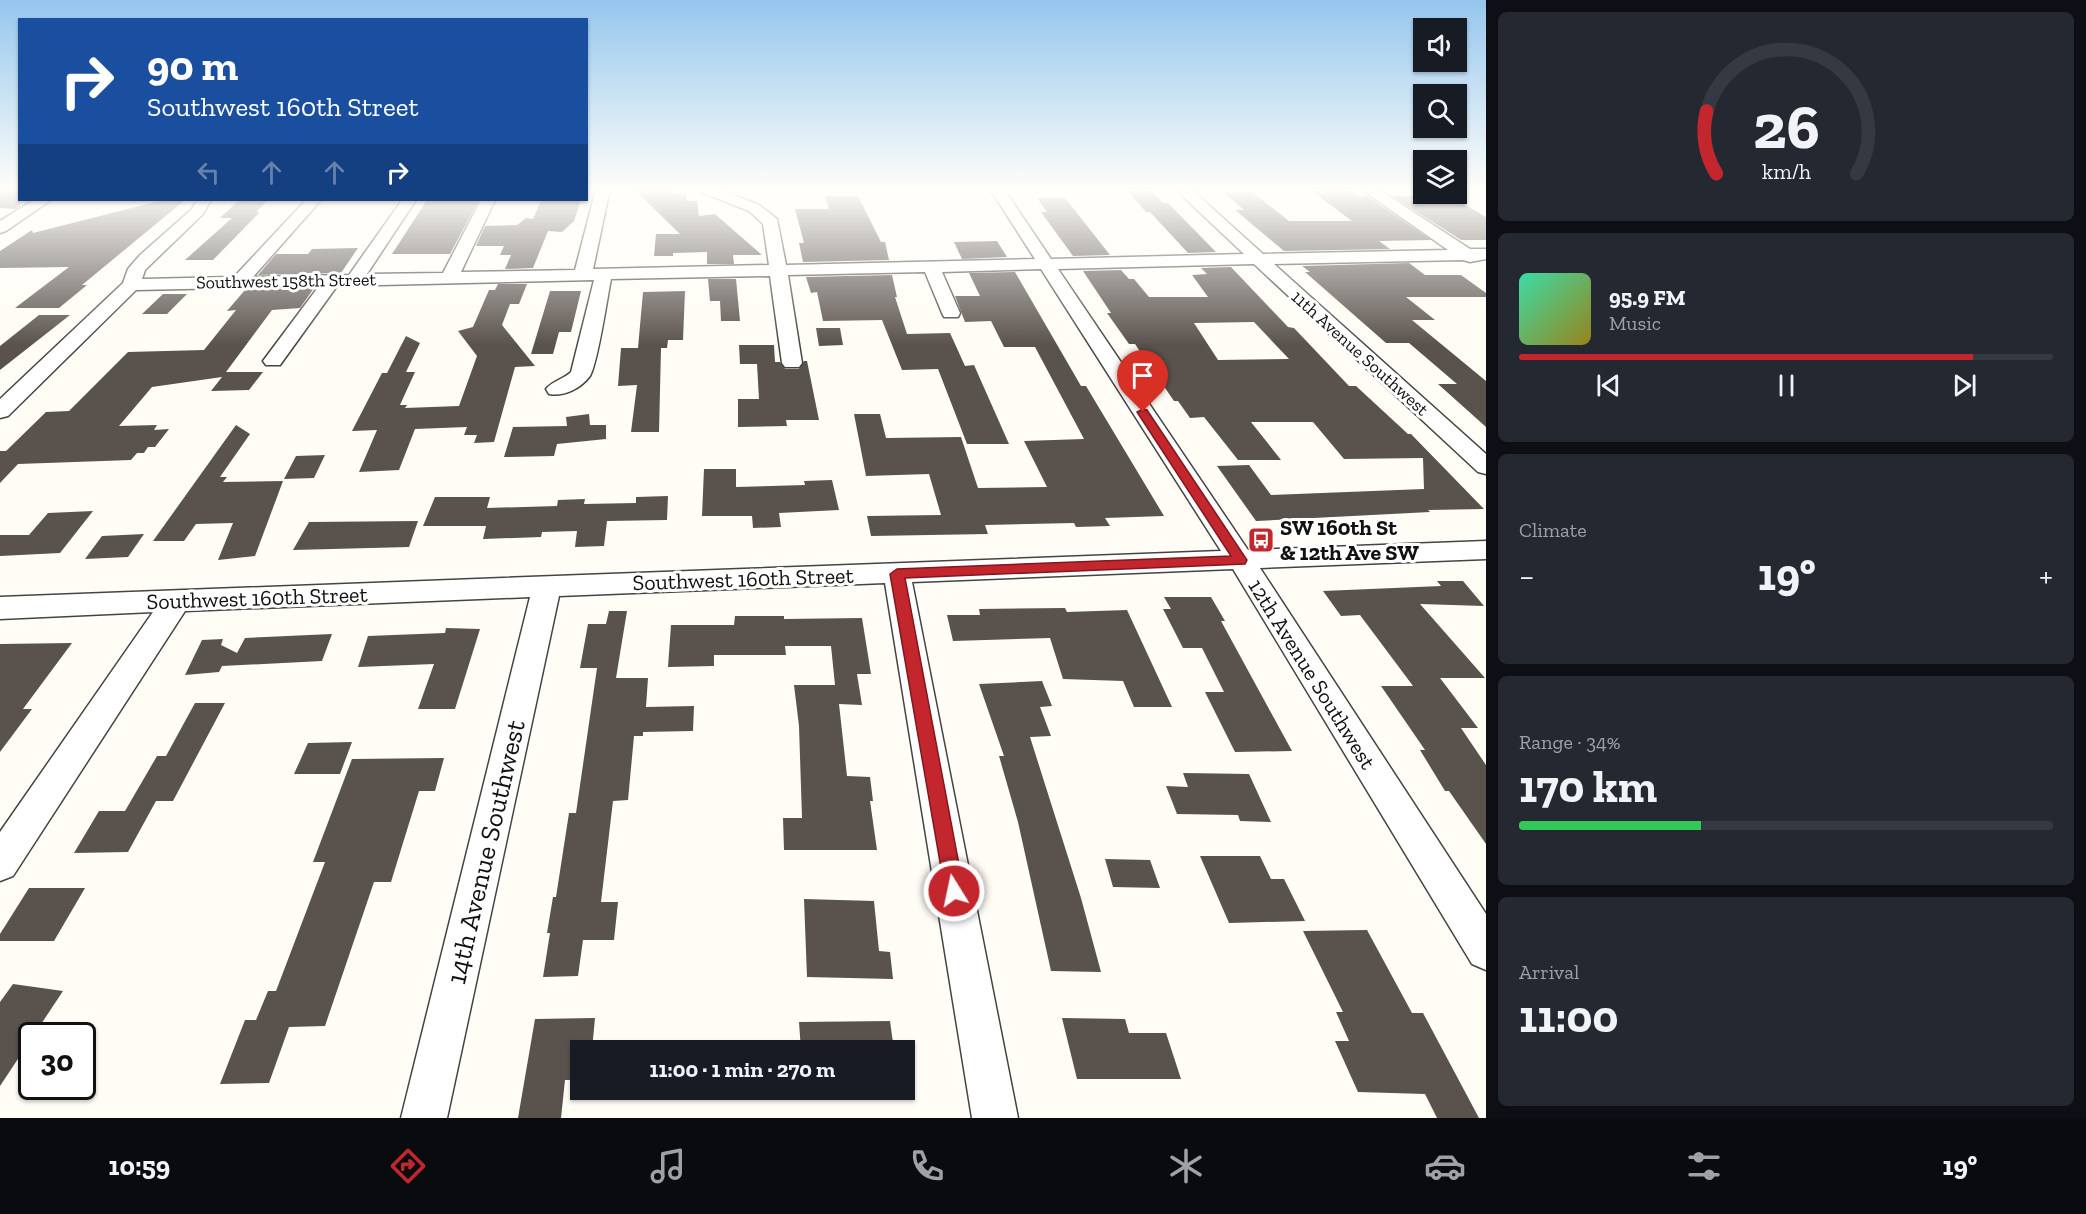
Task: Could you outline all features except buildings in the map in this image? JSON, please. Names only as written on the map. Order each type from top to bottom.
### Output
[{"type":"street","points":[[0,411],[131,285],[137,269],[166,241]]},
{"type":"street","points":[[239,282],[276,241]]},
{"type":"street","points":[[354,280],[381,241]]},
{"type":"street","points":[[450,277],[468,241]]},
{"type":"street","points":[[583,273],[591,241]]},
{"type":"street","points":[[775,241],[792,363]]},
{"type":"street","name":"12th Avenue Southwest","points":[[1031,241],[1241,560],[1486,950]]},
{"type":"street","name":"11th Avenue Southwest","points":[[1239,241],[1486,468]]},
{"type":"street","points":[[1445,241],[1486,268]]},
{"type":"street","name":"Southwest 158th Street","points":[[131,285],[1486,254]]},
{"type":"street","points":[[931,267],[951,313]]},
{"type":"street","points":[[557,389],[573,382],[582,373],[604,273]]},
{"type":"street","points":[[273,361],[332,280]]},
{"type":"street","name":"Southwest 160th Street","points":[[0,608],[1486,550]]},
{"type":"street","points":[[897,574],[995,1118]]},
{"type":"street","name":"14th Avenue Southwest","points":[[424,1118],[547,587]]},
{"type":"street","points":[[0,863],[176,602]]},
{"type":"place","name":"SW 160th St & 12th Ave SW","points":[[1261,540]]},
{"type":"route","points":[[954,891],[897,574],[1241,560],[1143,412]]}]
